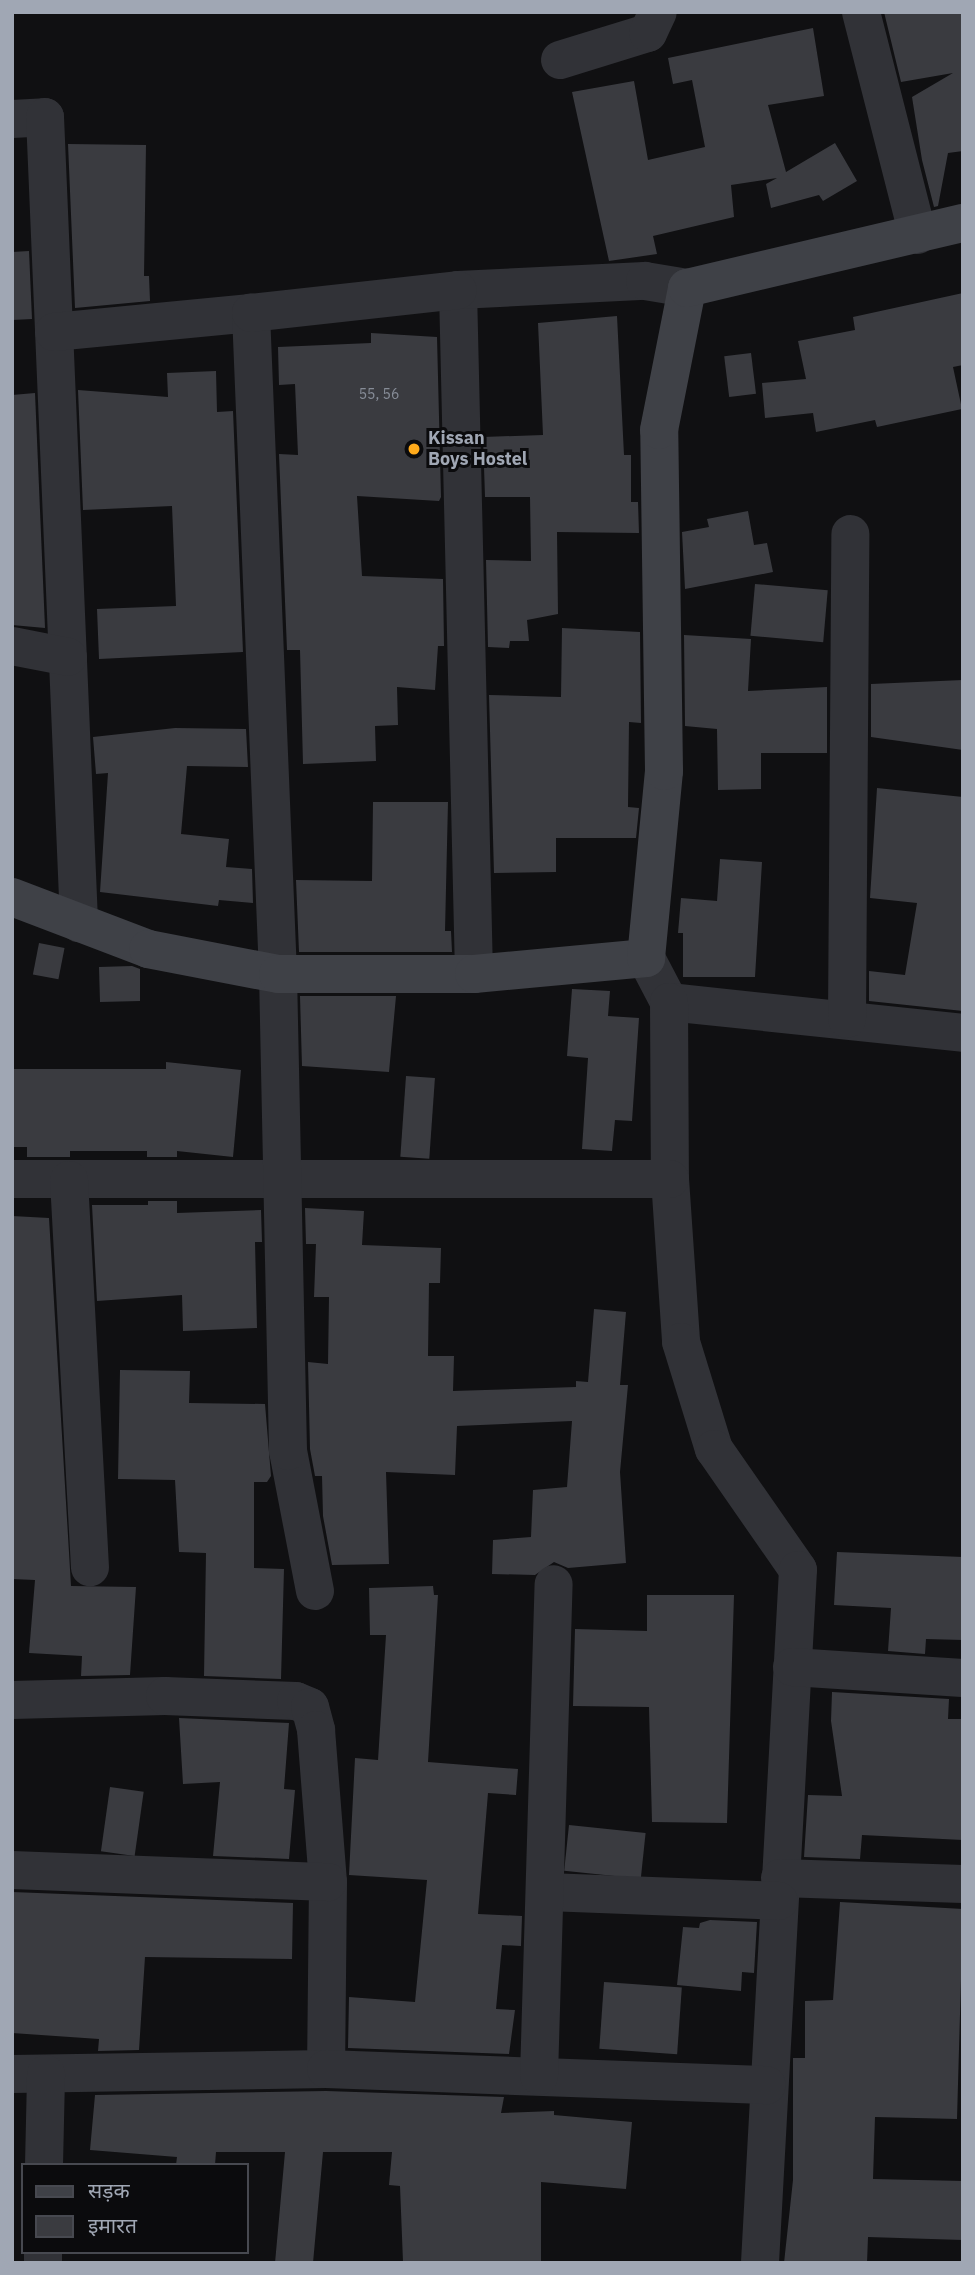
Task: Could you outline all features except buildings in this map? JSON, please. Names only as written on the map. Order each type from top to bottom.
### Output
[{"type":"street","points":[[560,60],[648,33],[658,12]]},
{"type":"street","points":[[861,12],[918,235]]},
{"type":"street","points":[[12,118],[45,117],[79,923]]},
{"type":"street","points":[[54,332],[458,290],[645,281],[687,288],[963,223]]},
{"type":"street","points":[[687,288],[659,430],[664,771],[646,958],[670,1002],[670,1179],[681,1342],[715,1448],[798,1570],[767,2085],[760,2263]]},
{"type":"street","points":[[458,290],[474,974]]},
{"type":"street","points":[[251,313],[278,974],[288,1451],[315,1591]]},
{"type":"street","points":[[847,1019],[850,534]]},
{"type":"street","points":[[12,646],[68,657]]},
{"type":"street","points":[[12,897],[148,949],[278,974],[474,974],[646,958]]},
{"type":"street","points":[[670,1002],[963,1033]]},
{"type":"street","points":[[12,1180],[670,1179]]},
{"type":"street","points":[[69,1180],[90,1567]]},
{"type":"street","points":[[539,2076],[547,1892],[554,1584]]},
{"type":"street","points":[[792,1667],[963,1678]]},
{"type":"street","points":[[12,1700],[165,1696],[296,1701],[310,1707],[316,1730],[328,1882],[326,2070]]},
{"type":"street","points":[[12,1870],[328,1882]]},
{"type":"street","points":[[547,1892],[780,1890],[963,1884]]},
{"type":"street","points":[[44,2163],[29,2074],[326,2070],[767,2085]]},
{"type":"place","name":"Kissan Boys Hostel","points":[[414,449]]}]
